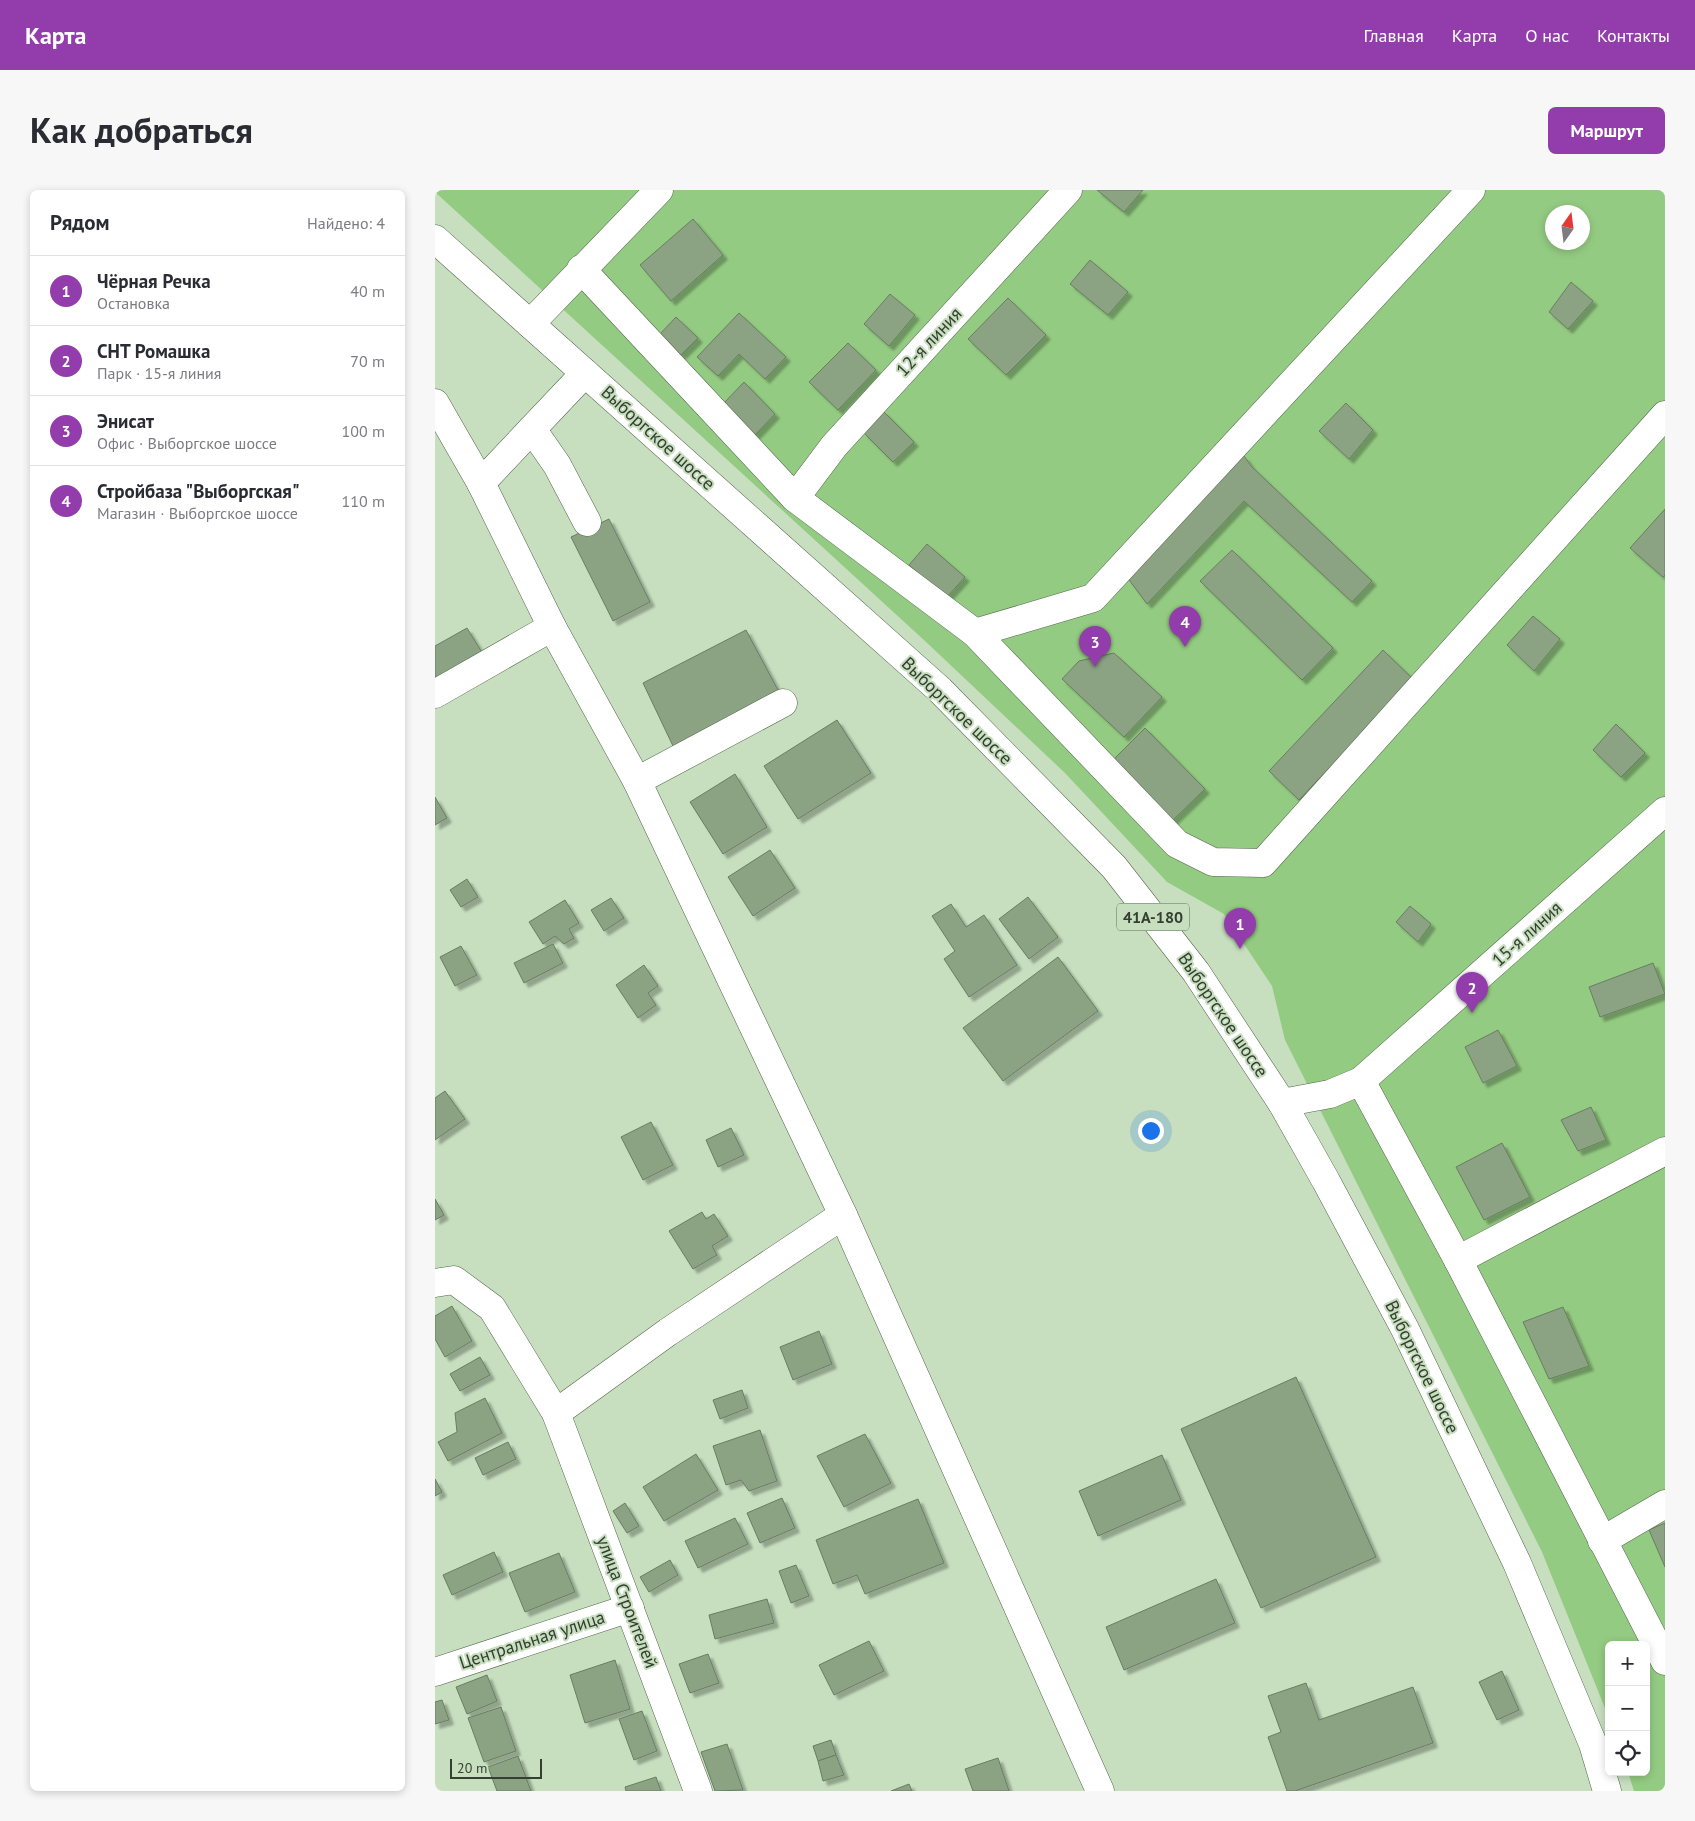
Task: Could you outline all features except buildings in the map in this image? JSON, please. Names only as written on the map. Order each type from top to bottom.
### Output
[{"type":"street","points":[[530,324],[659,190]]},
{"type":"street","name":"12-я линия","points":[[795,498],[834,446],[1069,190]]},
{"type":"street","points":[[975,633],[1093,598],[1471,190]]},
{"type":"street","name":"Выборгское шоссе","points":[[435,239],[940,690],[1114,867],[1196,972],[1282,1103],[1326,1181],[1405,1330],[1508,1545],[1593,1744],[1607,1791]]},
{"type":"street","points":[[581,269],[795,498],[975,633],[1177,844],[1213,862],[1263,863],[1665,415]]},
{"type":"street","points":[[481,483],[585,373]]},
{"type":"street","points":[[435,403],[481,483],[552,627],[637,782],[843,1215],[1100,1791]]},
{"type":"street","points":[[532,429],[557,465],[587,522]]},
{"type":"street","points":[[435,694],[552,627]]},
{"type":"street","points":[[637,782],[783,703]]},
{"type":"street","name":"15-я линия","points":[[1282,1103],[1330,1094],[1361,1081],[1665,811]]},
{"type":"street","points":[[1361,1081],[1458,1260],[1665,1661]]},
{"type":"street","points":[[1458,1260],[1665,1151]]},
{"type":"street","points":[[556,1413],[668,1332],[843,1215]]},
{"type":"street","name":"улица Строителей","points":[[435,1283],[455,1280],[492,1308],[556,1413],[698,1791]]},
{"type":"street","points":[[1602,1541],[1665,1504]]},
{"type":"street","name":"Центральная улица","points":[[435,1672],[630,1608]]},
{"type":"green space","points":[[435,190],[1665,190],[1665,1791],[1634,1791],[1629,1776],[1650,1776],[1650,1641],[1605,1641],[1605,1708],[1542,1552],[1285,1040],[1272,986],[1224,914],[1167,882],[1065,773],[925,641]]},
{"type":"place","name":"Стройбаза \"Выборгская\"","points":[[1185,647]]},
{"type":"place","name":"Энисат","points":[[1095,667]]},
{"type":"place","name":"Чёрная Речка","points":[[1240,949]]},
{"type":"place","name":"СНТ Ромашка","points":[[1472,1013]]}]
